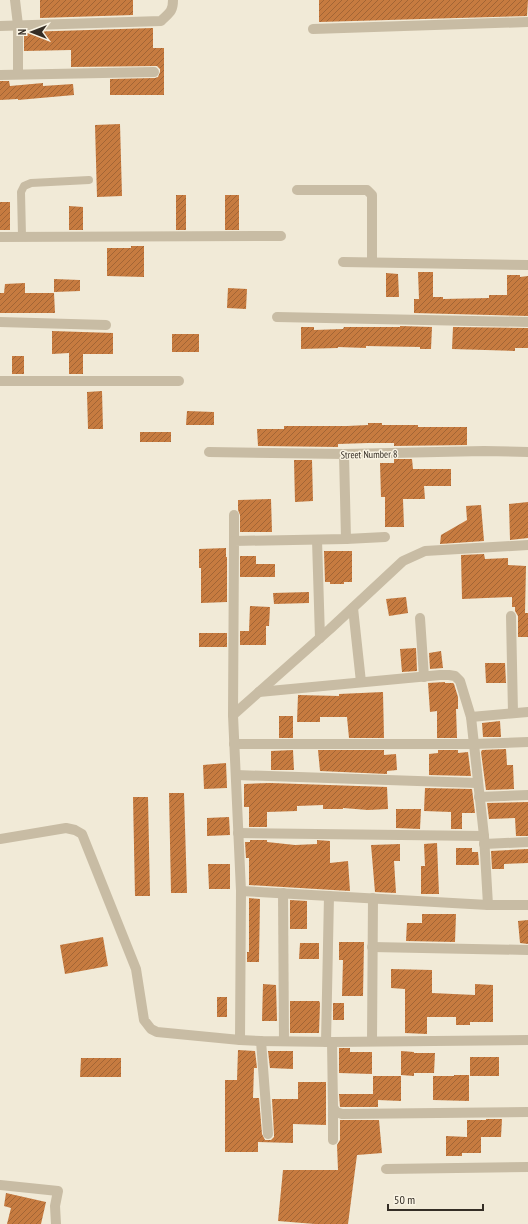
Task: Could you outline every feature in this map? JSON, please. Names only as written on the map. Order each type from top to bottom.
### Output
[{"type":"street","points":[[15,0],[18,25],[18,74]]},
{"type":"street","points":[[0,26],[161,21],[171,12],[173,0]]},
{"type":"street","points":[[313,29],[528,22]]},
{"type":"street","points":[[0,75],[154,72]]},
{"type":"street","points":[[297,190],[367,190],[372,195],[372,262]]},
{"type":"street","points":[[0,237],[281,236]]},
{"type":"street","points":[[343,262],[528,264]]},
{"type":"street","points":[[277,317],[528,322]]},
{"type":"street","points":[[0,322],[106,324]]},
{"type":"street","points":[[0,381],[179,381]]},
{"type":"street","name":"Street Number 8","points":[[209,452],[344,454],[484,451],[528,452]]},
{"type":"street","points":[[344,454],[346,539]]},
{"type":"street","points":[[234,515],[233,715],[241,891],[240,1040]]},
{"type":"street","points":[[234,541],[385,537]]},
{"type":"street","points":[[317,540],[320,638]]},
{"type":"street","points":[[233,715],[320,638],[403,561],[425,551],[528,545]]},
{"type":"street","points":[[353,608],[361,682]]},
{"type":"street","points":[[511,616],[513,713]]},
{"type":"street","points":[[420,618],[424,677]]},
{"type":"street","points":[[259,692],[361,682],[449,675],[455,676],[460,681],[471,717],[484,840],[488,905]]},
{"type":"street","points":[[471,717],[528,712]]},
{"type":"street","points":[[234,744],[474,744],[528,742]]},
{"type":"street","points":[[236,775],[477,783]]},
{"type":"street","points":[[479,797],[528,794]]},
{"type":"street","points":[[0,840],[66,828],[75,830],[82,834],[136,969],[144,1020],[150,1029],[157,1032],[260,1041],[329,1042],[528,1040]]},
{"type":"street","points":[[238,833],[528,842]]},
{"type":"street","points":[[241,891],[488,905],[528,905]]},
{"type":"street","points":[[283,894],[284,1041]]},
{"type":"street","points":[[329,896],[329,1042],[334,1107],[334,1140]]},
{"type":"street","points":[[372,1041],[373,898]]},
{"type":"street","points":[[372,947],[493,948],[528,950]]},
{"type":"street","points":[[260,1041],[268,1134]]},
{"type":"street","points":[[334,1107],[336,1112],[342,1114],[528,1112]]},
{"type":"street","points":[[386,1169],[528,1167]]},
{"type":"street","points":[[0,1185],[58,1191],[55,1206],[56,1224]]},
{"type":"lane","points":[[22,236],[21,192],[24,186],[31,183],[89,180]]},
{"type":"building","points":[[40,0],[133,0],[133,15],[40,18]]},
{"type":"building","points":[[319,0],[528,0],[527,16],[319,22]]},
{"type":"building","points":[[153,28],[153,48],[164,48],[164,95],[110,95],[110,79],[155,78],[158,77],[160,72],[160,69],[157,66],[71,67],[71,50],[24,51],[24,32]]},
{"type":"building","points":[[0,81],[9,81],[10,86],[43,83],[43,86],[73,84],[74,95],[18,100],[0,100]]},
{"type":"building","points":[[120,124],[122,196],[97,197],[95,125]]},
{"type":"building","points":[[176,195],[186,195],[186,230],[176,230]]},
{"type":"building","points":[[225,195],[239,195],[239,230],[225,230]]},
{"type":"building","points":[[0,202],[10,202],[10,230],[0,230]]},
{"type":"building","points":[[69,206],[83,207],[83,230],[69,230]]},
{"type":"building","points":[[131,246],[144,246],[144,277],[107,276],[107,248],[131,248]]},
{"type":"building","points":[[418,272],[433,272],[433,297],[443,297],[443,299],[489,298],[489,295],[507,295],[507,275],[520,275],[520,277],[528,276],[528,316],[414,313],[414,299],[419,299]]},
{"type":"building","points":[[386,273],[398,274],[399,297],[386,297]]},
{"type":"building","points":[[54,279],[80,280],[80,291],[54,292]]},
{"type":"building","points":[[25,283],[25,293],[54,293],[55,313],[0,313],[0,293],[4,293],[5,284]]},
{"type":"building","points":[[228,288],[247,289],[246,309],[227,308]]},
{"type":"building","points":[[301,327],[314,327],[314,330],[343,329],[344,327],[432,327],[431,349],[420,349],[420,347],[366,346],[366,348],[338,347],[301,349]]},
{"type":"building","points":[[453,327],[528,328],[528,348],[515,348],[515,351],[452,349]]},
{"type":"building","points":[[52,331],[113,333],[113,354],[83,354],[83,374],[69,374],[69,353],[52,354]]},
{"type":"building","points":[[172,334],[199,334],[199,352],[172,352]]},
{"type":"building","points":[[12,356],[24,356],[24,374],[12,374]]},
{"type":"building","points":[[102,391],[103,429],[88,429],[87,392]]},
{"type":"building","points":[[187,411],[214,412],[214,425],[186,425]]},
{"type":"building","points":[[368,423],[382,423],[382,425],[418,425],[418,427],[467,427],[467,445],[394,446],[394,443],[368,443],[338,444],[338,447],[258,446],[257,429],[284,429],[284,426],[368,425]]},
{"type":"building","points":[[140,432],[171,432],[171,442],[140,442]]},
{"type":"building","points":[[394,459],[412,459],[413,469],[451,469],[451,486],[424,486],[425,499],[403,499],[404,527],[385,527],[385,497],[381,497],[380,463],[394,463]]},
{"type":"building","points":[[294,460],[312,460],[313,501],[295,502]]},
{"type":"building","points":[[271,499],[272,532],[240,532],[238,500]]},
{"type":"building","points":[[528,502],[528,538],[510,540],[509,504]]},
{"type":"building","points":[[481,505],[484,541],[440,544],[441,535],[467,520],[466,506]]},
{"type":"building","points":[[226,548],[227,602],[201,603],[201,568],[199,568],[199,549]]},
{"type":"building","points":[[324,551],[352,551],[352,582],[344,582],[344,584],[330,584],[330,582],[325,582]]},
{"type":"building","points":[[484,554],[485,559],[508,558],[508,565],[526,566],[525,613],[528,613],[528,637],[518,637],[518,616],[515,611],[515,607],[512,607],[512,597],[462,599],[461,555]]},
{"type":"building","points":[[240,556],[256,556],[256,564],[275,564],[275,577],[240,577]]},
{"type":"building","points":[[309,592],[309,603],[274,604],[273,593]]},
{"type":"building","points":[[406,597],[408,613],[389,616],[386,599]]},
{"type":"building","points":[[250,606],[270,607],[269,626],[266,626],[266,645],[240,645],[240,631],[249,631]]},
{"type":"building","points":[[199,633],[227,633],[227,647],[199,647]]},
{"type":"building","points":[[416,648],[417,671],[402,672],[400,649]]},
{"type":"building","points":[[441,651],[443,668],[430,669],[429,653]]},
{"type":"building","points":[[485,663],[505,663],[506,683],[486,683]]},
{"type":"building","points":[[445,682],[454,684],[458,697],[458,709],[456,709],[457,738],[437,738],[437,711],[430,712],[428,683]]},
{"type":"building","points":[[383,692],[384,738],[349,738],[347,717],[320,717],[320,722],[297,722],[298,695],[339,696],[339,694]]},
{"type":"building","points":[[279,716],[293,716],[293,738],[279,738]]},
{"type":"building","points":[[500,721],[501,737],[483,737],[482,723]]},
{"type":"building","points":[[506,749],[507,765],[513,765],[514,789],[486,790],[481,752],[482,750]]},
{"type":"building","points":[[293,750],[294,770],[271,770],[271,751]]},
{"type":"building","points":[[318,750],[384,750],[384,755],[396,754],[397,770],[387,771],[387,774],[320,771]]},
{"type":"building","points":[[438,750],[458,750],[458,753],[468,752],[471,776],[429,775],[429,754],[438,753]]},
{"type":"building","points":[[226,763],[227,788],[204,789],[203,765]]},
{"type":"building","points":[[270,783],[387,787],[388,809],[323,809],[323,805],[297,806],[297,811],[267,812],[267,827],[249,827],[249,807],[244,807],[244,784]]},
{"type":"building","points":[[425,788],[472,789],[475,813],[462,813],[462,829],[451,829],[451,812],[424,811]]},
{"type":"building","points":[[169,793],[184,793],[187,893],[171,893]]},
{"type":"building","points":[[133,797],[148,797],[150,896],[135,896]]},
{"type":"building","points":[[528,802],[528,836],[516,836],[515,818],[489,819],[487,803]]},
{"type":"building","points":[[396,809],[421,809],[420,829],[396,828]]},
{"type":"building","points":[[229,817],[230,835],[207,836],[207,818]]},
{"type":"building","points":[[250,840],[267,840],[267,842],[295,845],[317,844],[317,840],[330,841],[330,863],[348,861],[350,891],[249,885],[249,858],[246,858],[245,842],[250,842]]},
{"type":"building","points":[[437,843],[439,894],[421,894],[421,866],[425,866],[424,844]]},
{"type":"building","points":[[400,844],[400,861],[394,861],[396,893],[375,892],[371,845]]},
{"type":"building","points":[[456,848],[472,848],[472,852],[478,852],[479,865],[456,865]]},
{"type":"building","points":[[528,849],[528,863],[504,864],[504,869],[492,869],[491,851]]},
{"type":"building","points":[[208,864],[230,864],[230,889],[209,889]]},
{"type":"building","points":[[249,898],[260,899],[259,962],[247,962],[247,952],[249,952]]},
{"type":"building","points":[[290,900],[307,901],[307,929],[290,929]]},
{"type":"building","points":[[422,914],[456,914],[455,942],[406,941],[407,923],[422,923]]},
{"type":"building","points":[[528,920],[528,944],[520,943],[518,921]]},
{"type":"building","points":[[103,937],[108,966],[65,974],[60,945]]},
{"type":"building","points":[[339,942],[364,942],[363,996],[342,996],[343,960],[339,960]]},
{"type":"building","points":[[300,943],[319,943],[319,959],[299,959]]},
{"type":"building","points":[[391,969],[432,970],[432,993],[475,995],[475,984],[493,985],[493,1022],[470,1022],[470,1025],[456,1025],[456,1017],[427,1017],[427,1034],[405,1033],[405,989],[391,988]]},
{"type":"building","points":[[263,984],[276,985],[277,1021],[262,1021]]},
{"type":"building","points":[[217,997],[227,997],[227,1017],[217,1017]]},
{"type":"building","points":[[290,1001],[319,1001],[319,1033],[290,1033]]},
{"type":"building","points":[[333,1003],[344,1003],[344,1020],[333,1020]]},
{"type":"building","points":[[339,1048],[350,1048],[350,1052],[372,1052],[372,1074],[339,1073]]},
{"type":"building","points":[[238,1050],[255,1051],[257,1068],[254,1068],[253,1098],[259,1098],[262,1134],[265,1140],[271,1140],[274,1137],[272,1099],[298,1099],[298,1082],[326,1082],[326,1125],[293,1124],[293,1143],[258,1142],[258,1152],[225,1152],[225,1080],[237,1080]]},
{"type":"building","points":[[268,1051],[293,1051],[293,1069],[270,1068]]},
{"type":"building","points":[[401,1051],[414,1053],[435,1053],[434,1073],[414,1073],[414,1076],[401,1075]]},
{"type":"building","points":[[470,1057],[499,1057],[499,1076],[470,1076]]},
{"type":"building","points":[[81,1058],[121,1058],[121,1077],[80,1077]]},
{"type":"building","points":[[469,1075],[469,1101],[433,1100],[433,1076]]},
{"type":"building","points":[[373,1076],[401,1076],[401,1101],[378,1100],[378,1107],[340,1107],[339,1094],[373,1094]]},
{"type":"building","points":[[502,1119],[501,1137],[481,1137],[481,1153],[462,1153],[462,1156],[446,1156],[446,1136],[467,1137],[467,1120]]},
{"type":"building","points":[[340,1120],[379,1120],[382,1153],[357,1155],[348,1224],[315,1224],[278,1221],[283,1170],[338,1170],[337,1145],[340,1140]]},
{"type":"building","points":[[6,1193],[46,1202],[41,1224],[7,1224],[11,1208],[4,1206]]}]
